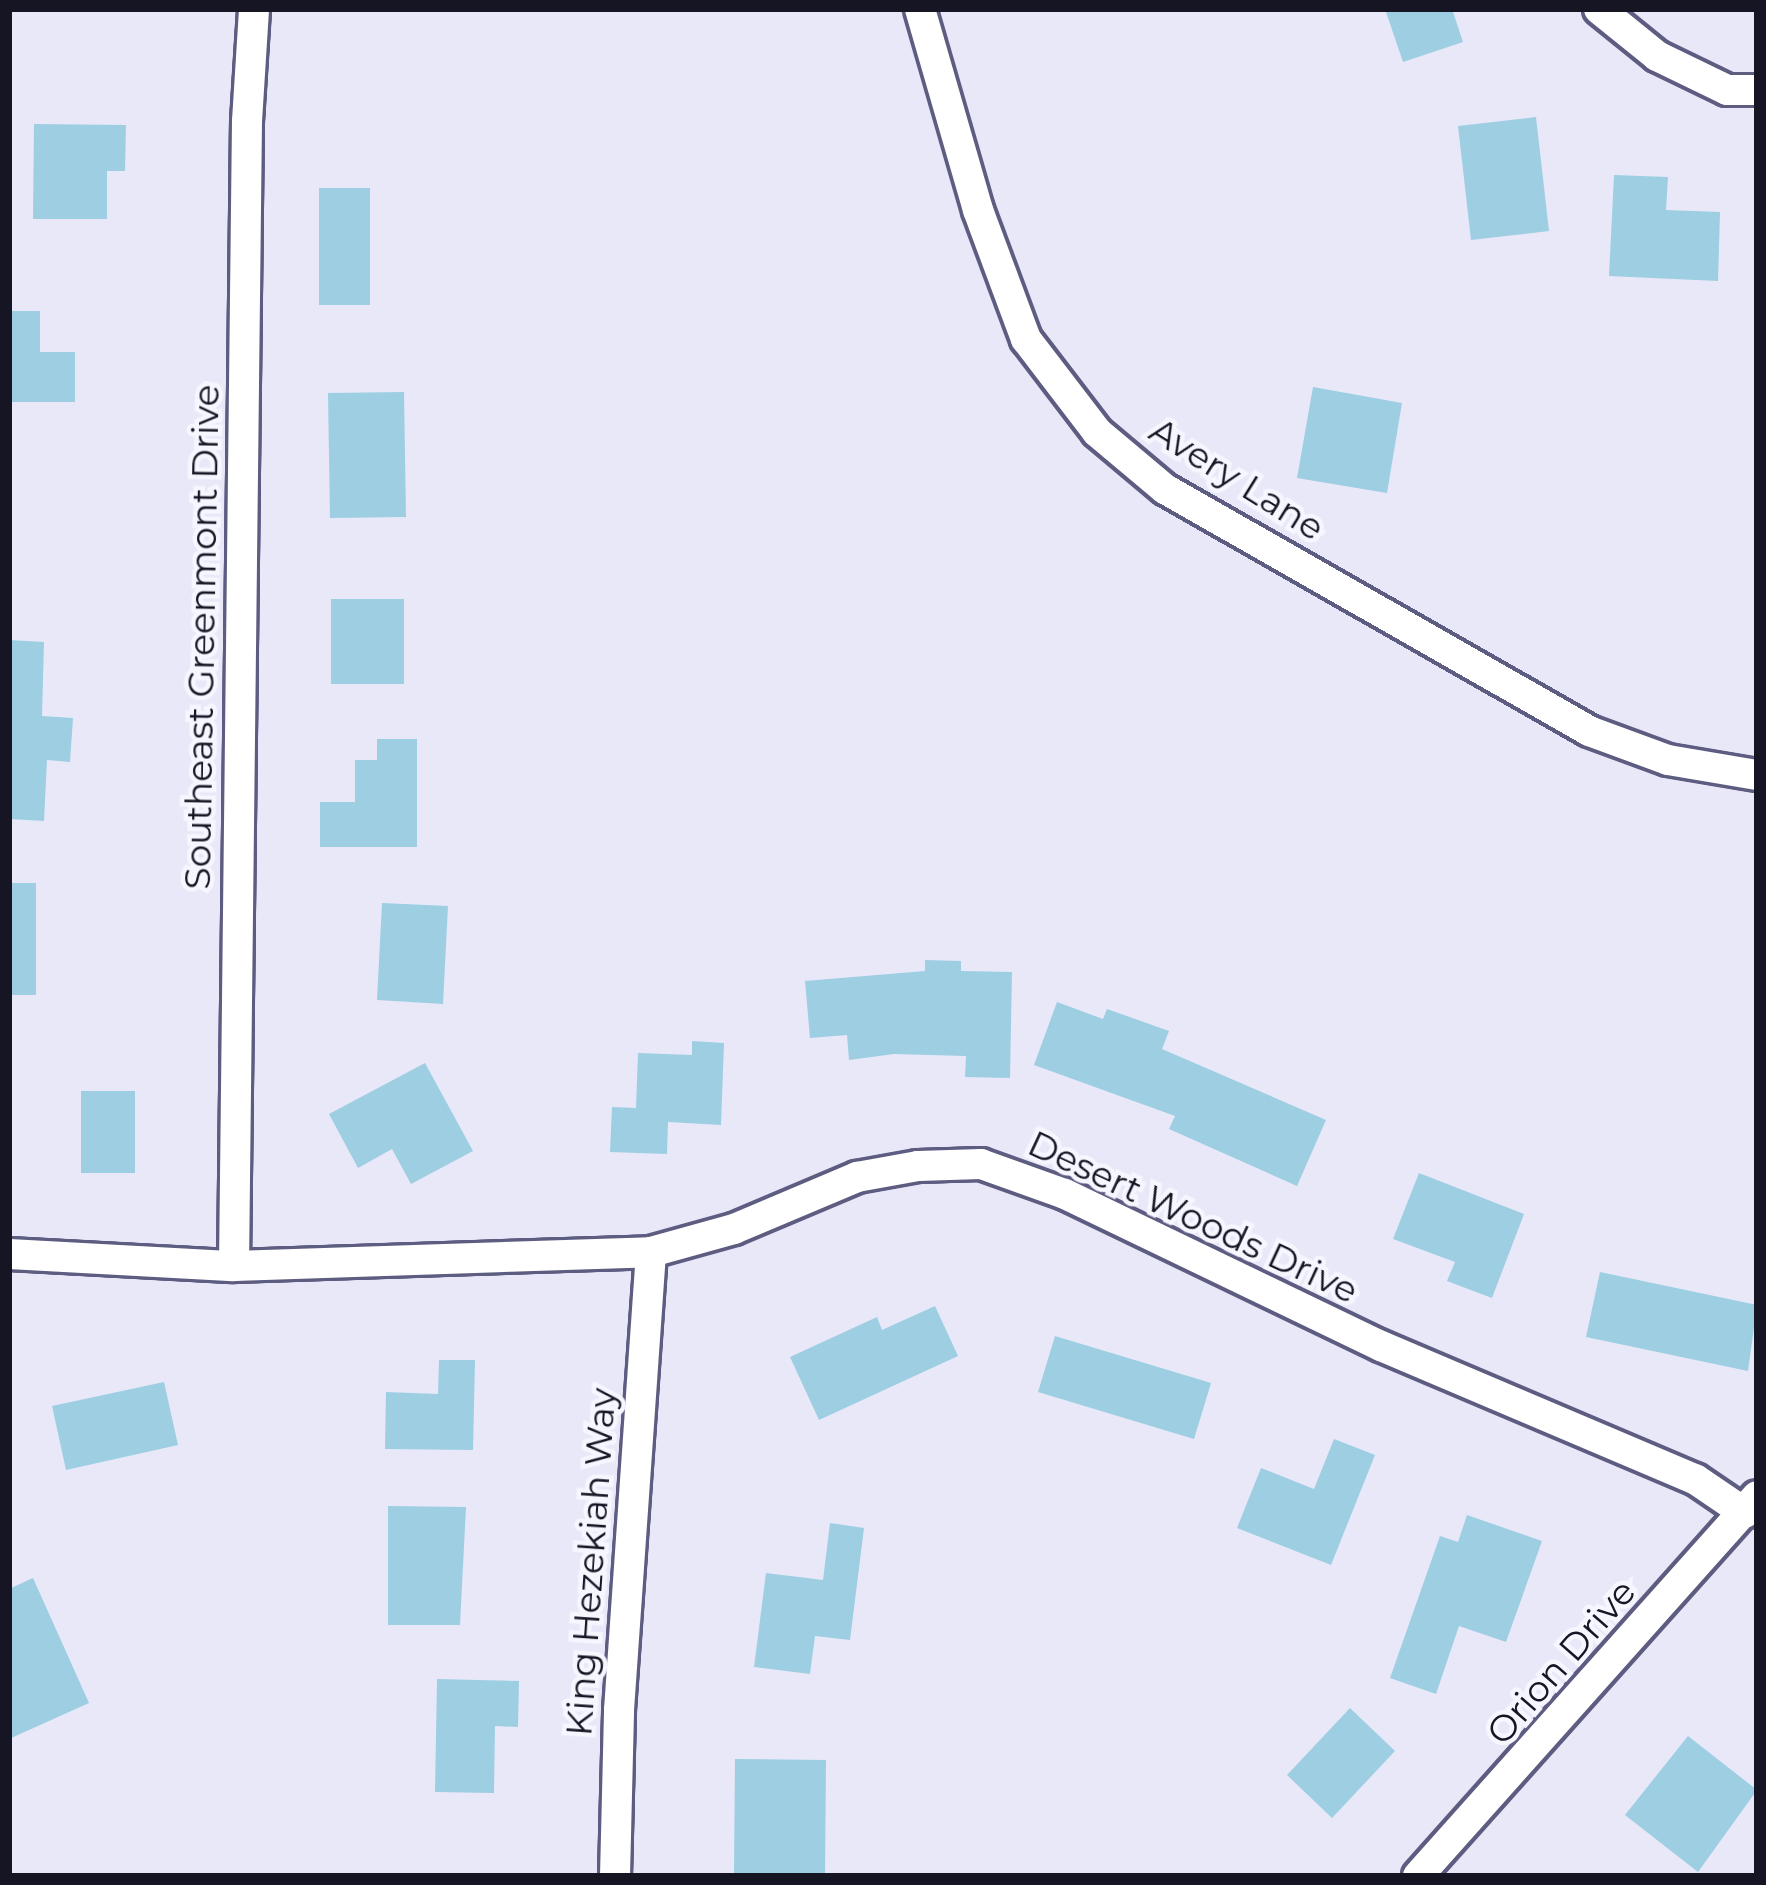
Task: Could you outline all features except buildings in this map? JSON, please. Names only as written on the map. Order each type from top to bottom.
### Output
[{"type":"street","name":"Southeast Greenmont Drive","points":[[234,1267],[247,122],[254,9]]},
{"type":"street","name":"Avery Lane","points":[[920,9],[977,210],[1026,339],[1097,432],[1165,489],[1589,730],[1669,760],[1757,775]]},
{"type":"street","points":[[1599,9],[1658,56],[1727,90],[1757,90]]},
{"type":"street","name":"Desert Woods Drive","points":[[9,1254],[234,1267],[651,1252],[734,1229],[857,1178],[918,1166],[981,1164],[1065,1195],[1381,1346],[1751,1504]]},
{"type":"street","name":"King Hezekiah Way","points":[[615,1876],[619,1710],[651,1252]]},
{"type":"street","name":"Orion Drive","points":[[1418,1876],[1751,1504]]}]
